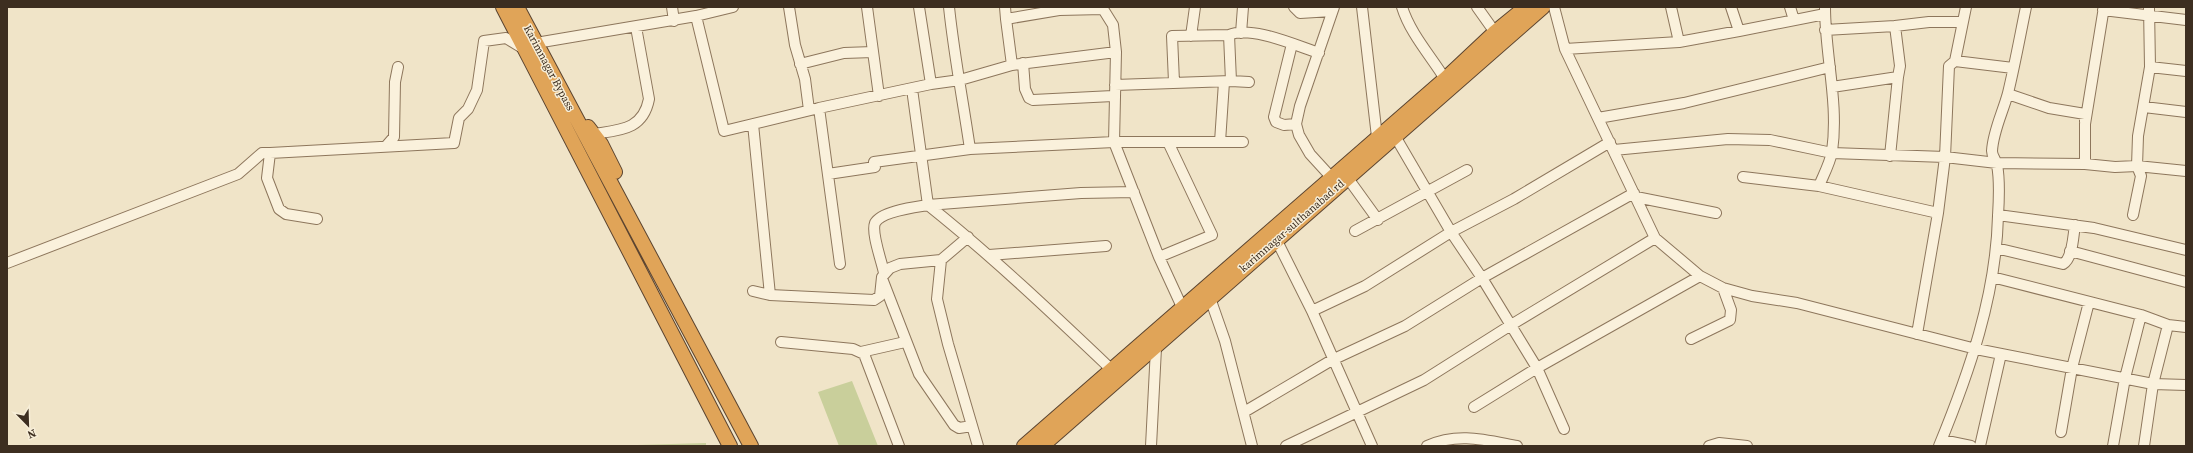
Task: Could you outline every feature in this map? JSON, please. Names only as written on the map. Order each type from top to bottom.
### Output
[{"type":"highway","points":[[503,7],[530,46],[730,446]]},
{"type":"highway","name":"Karimnagar Bypass","points":[[517,7],[530,46],[574,115],[588,132]]},
{"type":"highway","points":[[1024,446],[1377,137],[1392,131],[1445,78],[1498,38],[1526,7]]},
{"type":"highway","name":"karimnagar-sulthanabad rd","points":[[1042,446],[1156,348],[1210,298],[1347,177],[1392,131],[1498,38],[1543,7]]},
{"type":"highway","points":[[588,132],[751,446]]},
{"type":"highway","points":[[588,132],[757,446]]},
{"type":"street","points":[[672,7],[674,20]]},
{"type":"street","points":[[7,263],[238,174],[262,153],[387,145],[454,143],[459,118],[468,109],[477,90],[484,41],[506,38],[530,46],[696,16],[733,7]]},
{"type":"street","points":[[788,7],[794,45],[814,109],[828,174],[840,264]]},
{"type":"street","points":[[867,7],[879,96]]},
{"type":"street","points":[[919,7],[931,84]]},
{"type":"street","points":[[949,7],[955,59],[960,80],[970,149]]},
{"type":"street","points":[[1005,7],[1012,65]]},
{"type":"street","points":[[1191,36],[1195,7]]},
{"type":"street","points":[[1241,33],[1243,7]]},
{"type":"street","points":[[1294,7],[1300,13],[1333,9],[1300,106],[1296,124],[1299,135],[1310,154],[1331,177]]},
{"type":"street","points":[[1362,7],[1377,137]]},
{"type":"street","points":[[1402,7],[1416,37],[1445,78]]},
{"type":"street","points":[[1477,7],[1498,38]]},
{"type":"street","points":[[1554,7],[1565,50],[1656,238],[1700,276],[1723,288],[1752,296],[1798,303],[1976,349],[2153,384],[2186,385]]},
{"type":"street","points":[[1671,7],[1679,42]]},
{"type":"street","points":[[1732,7],[1739,31]]},
{"type":"street","points":[[1790,7],[1794,20]]},
{"type":"street","points":[[1955,62],[1966,7]]},
{"type":"street","points":[[1970,446],[1941,443],[1960,397],[1976,349],[1992,277],[1998,215],[1997,163],[1993,158],[1993,146],[2008,94],[2026,7]]},
{"type":"street","points":[[1006,19],[1059,8],[1103,8],[1113,25],[1116,52],[1115,85],[1113,96],[1114,142],[1159,257],[1182,307]]},
{"type":"street","points":[[2085,124],[2104,9],[2148,11],[2186,20]]},
{"type":"street","points":[[1565,50],[1679,42],[1794,20],[1825,11],[1825,30],[1830,67],[1834,119],[1832,153],[1819,186]]},
{"type":"street","points":[[2134,215],[2141,176],[2137,166],[2138,136],[2150,67],[2148,11]]},
{"type":"street","points":[[696,16],[724,131],[814,109],[931,84],[960,80],[1012,65],[1116,52]]},
{"type":"street","points":[[1825,30],[1895,26],[1929,22],[1964,22]]},
{"type":"street","points":[[1890,156],[1900,66],[1895,26]]},
{"type":"street","points":[[588,132],[624,129],[641,118],[647,109],[648,99],[636,27]]},
{"type":"street","points":[[1174,82],[1172,36],[1229,36],[1241,33],[1266,35],[1319,53]]},
{"type":"street","points":[[1220,142],[1227,81],[1229,36]]},
{"type":"street","points":[[1292,44],[1274,117],[1276,122],[1280,125],[1296,124]]},
{"type":"street","points":[[800,64],[844,54],[873,52]]},
{"type":"street","points":[[1918,334],[1938,213],[1945,157],[1949,66],[1955,62],[2013,68]]},
{"type":"street","points":[[1023,63],[1025,89],[1029,98],[1033,100],[1113,96]]},
{"type":"street","points":[[387,145],[394,137],[395,82],[398,67]]},
{"type":"street","points":[[1598,118],[1720,95],[1830,67]]},
{"type":"street","points":[[2150,67],[2186,71]]},
{"type":"street","points":[[1832,87],[1898,77]]},
{"type":"street","points":[[1115,85],[1174,82],[1249,82]]},
{"type":"street","points":[[912,89],[928,205],[989,255],[1112,370]]},
{"type":"street","points":[[2008,94],[2049,108],[2085,114],[2085,164]]},
{"type":"street","points":[[2144,107],[2186,112]]},
{"type":"street","points":[[753,124],[770,294]]},
{"type":"street","points":[[1392,131],[1451,232],[1482,278],[1537,368],[1564,429]]},
{"type":"street","points":[[1312,311],[1365,286],[1451,232],[1612,146],[1728,139],[1770,140],[1832,153],[1945,157],[1997,163],[2085,164],[2115,167],[2137,166],[2186,170]]},
{"type":"street","points":[[828,174],[922,155],[970,149],[1114,142],[1243,142]]},
{"type":"street","points":[[1159,257],[1212,235],[1168,142]]},
{"type":"street","points":[[270,153],[267,178],[279,209],[286,214],[317,219]]},
{"type":"street","points":[[1355,231],[1378,220],[1427,191],[1467,170]]},
{"type":"street","points":[[1347,177],[1378,220]]},
{"type":"street","points":[[1743,177],[1819,186],[1938,213]]},
{"type":"street","points":[[972,426],[959,428],[949,419],[919,374],[905,342],[883,275],[875,232],[875,223],[888,213],[928,205],[1081,193],[1134,192]]},
{"type":"street","points":[[1244,412],[1332,360],[1405,326],[1482,278],[1635,195],[1716,213]]},
{"type":"street","points":[[1998,215],[2094,228],[2186,250]]},
{"type":"street","points":[[1996,248],[2063,264],[2067,260],[2070,251],[2075,225]]},
{"type":"street","points":[[753,291],[770,294],[874,300],[880,296],[883,275],[900,264],[941,260],[968,237]]},
{"type":"street","points":[[1286,446],[1424,380],[1511,325],[1656,238]]},
{"type":"street","points":[[1276,239],[1312,311],[1332,360],[1372,446]]},
{"type":"street","points":[[989,255],[1106,246]]},
{"type":"street","points":[[2070,251],[2186,282]]},
{"type":"street","points":[[941,260],[937,299],[948,344],[978,446]]},
{"type":"street","points":[[1474,407],[1537,368],[1700,276]]},
{"type":"street","points":[[1992,277],[2141,315],[2168,325],[2186,327]]},
{"type":"street","points":[[1691,339],[1730,320],[1731,310],[1723,288]]},
{"type":"street","points":[[1210,298],[1225,341],[1252,446]]},
{"type":"street","points":[[2061,432],[2072,368],[2089,302]]},
{"type":"street","points":[[2113,446],[2125,378],[2141,315]]},
{"type":"street","points":[[2144,446],[2153,384],[2168,325]]},
{"type":"street","points":[[781,342],[853,349],[861,352],[905,342]]},
{"type":"street","points":[[1151,446],[1156,348]]},
{"type":"street","points":[[861,352],[868,363],[899,446]]},
{"type":"street","points":[[1980,446],[2001,354]]},
{"type":"street","points":[[1427,446],[1447,438],[1463,437],[1478,443],[1517,446]]},
{"type":"street","points":[[1709,446],[1719,443],[1747,446]]},
{"type":"green space","points":[[852,381],[878,446],[839,446],[818,392]]},
{"type":"green space","points":[[706,443],[706,446],[637,446],[637,445]]}]
